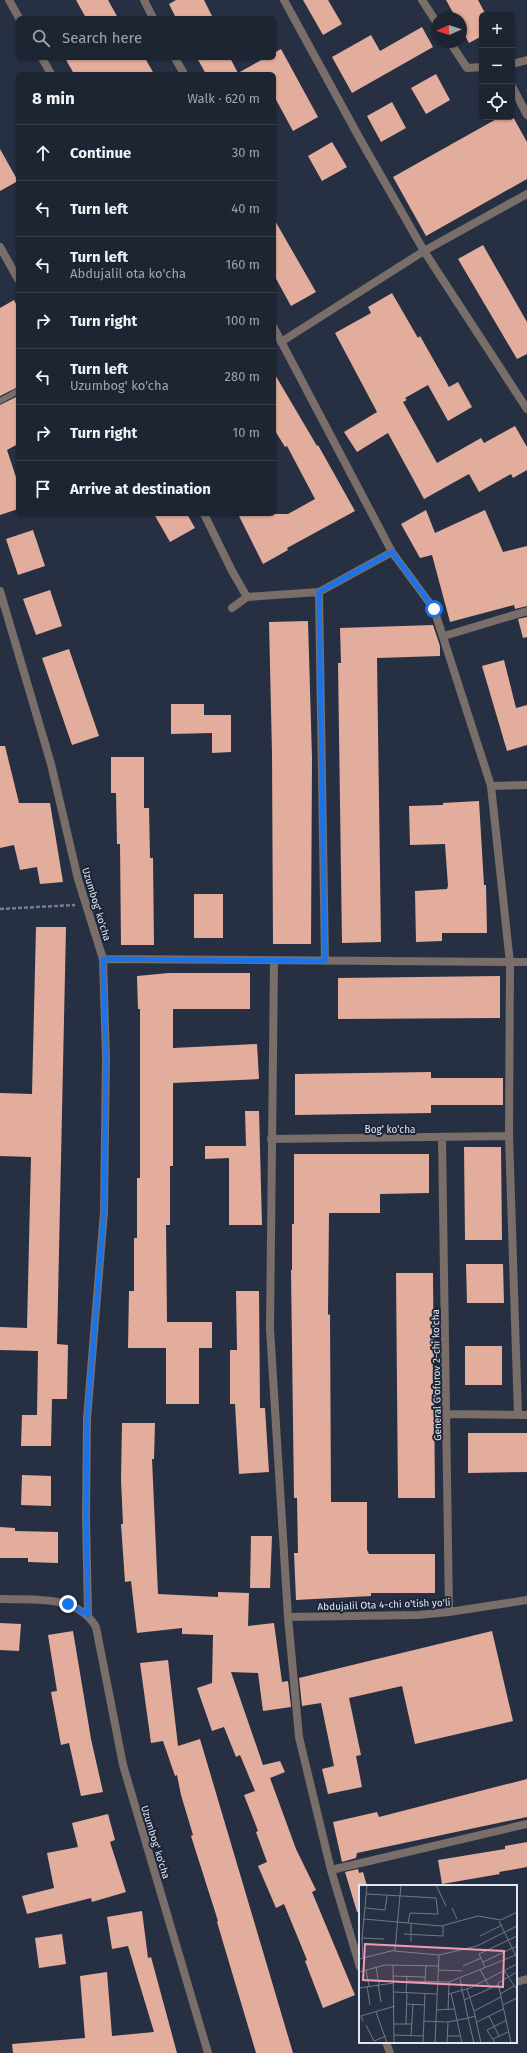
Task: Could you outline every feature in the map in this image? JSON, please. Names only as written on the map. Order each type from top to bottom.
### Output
[{"type":"street","points":[[9,0],[18,16]]},
{"type":"street","points":[[144,0],[152,16]]},
{"type":"street","points":[[284,0],[360,139],[424,251],[527,409]]},
{"type":"street","points":[[422,0],[431,14]]},
{"type":"street","points":[[454,48],[467,68],[479,67]]},
{"type":"street","points":[[43,60],[50,72]]},
{"type":"street","points":[[176,60],[183,72]]},
{"type":"street","points":[[515,63],[527,60]]},
{"type":"street","points":[[515,92],[527,115]]},
{"type":"street","points":[[281,342],[424,251],[527,194]]},
{"type":"street","points":[[0,247],[16,275]]},
{"type":"street","points":[[276,332],[392,552],[434,609],[444,636],[491,786],[510,962],[509,1136],[518,1415]]},
{"type":"street","points":[[205,516],[232,571],[247,597]]},
{"type":"street","points":[[232,608],[247,597],[319,592],[392,552]]},
{"type":"street","name":"Uzumbog' ko'cha","points":[[0,591],[51,764],[78,879],[103,959],[106,1057],[104,1212],[87,1419],[86,1517],[88,1615],[99,1634],[123,1765],[208,2053]]},
{"type":"street","points":[[319,592],[325,961]]},
{"type":"street","points":[[444,636],[527,612]]},
{"type":"street","points":[[491,786],[527,785]]},
{"type":"street","points":[[103,959],[527,962]]},
{"type":"street","points":[[274,961],[270,1328],[288,1616],[299,1737],[331,1870],[359,1964]]},
{"type":"street","name":"Bog' ko'cha","points":[[271,1139],[509,1136]]},
{"type":"street","name":"General G'ofurov 2-chi ko'cha","points":[[442,1138],[449,1612]]},
{"type":"street","points":[[446,1414],[527,1415]]},
{"type":"street","points":[[0,1598],[61,1602],[75,1606],[88,1615]]},
{"type":"street","name":"Abdujalil Ota 4-chi o'tish yo'li","points":[[288,1616],[418,1615],[449,1612],[527,1600]]},
{"type":"street","points":[[331,1870],[527,1824]]},
{"type":"street","points":[[517,1982],[527,1979]]},
{"type":"street","points":[[386,2043],[390,2053]]},
{"type":"lane","points":[[0,401],[16,392]]},
{"type":"path","points":[[0,909],[86,904]]},
{"type":"building","points":[[76,0],[108,0],[117,16],[85,16]]},
{"type":"building","points":[[176,0],[204,0],[212,16],[175,16],[169,4]]},
{"type":"building","points":[[303,0],[328,0],[342,24],[323,35]]},
{"type":"building","points":[[446,0],[478,0],[484,12],[479,12],[479,38],[469,43],[467,39],[467,12],[453,12]]},
{"type":"building","points":[[422,27],[431,43],[431,48],[352,93],[332,57],[371,35],[380,51]]},
{"type":"building","points":[[281,49],[318,117],[293,131],[276,100],[276,72],[240,72],[261,60],[276,60],[276,52]]},
{"type":"building","points":[[66,60],[146,60],[153,72],[73,72]]},
{"type":"building","points":[[198,60],[231,60],[237,72],[205,72]]},
{"type":"building","points":[[436,74],[450,100],[426,114],[411,88]]},
{"type":"building","points":[[392,102],[406,128],[381,142],[367,116]]},
{"type":"building","points":[[495,120],[515,120],[527,142],[527,179],[426,236],[393,177]]},
{"type":"building","points":[[332,142],[347,167],[322,181],[308,156]]},
{"type":"building","points":[[0,149],[16,177],[16,182],[0,191]]},
{"type":"building","points":[[276,222],[316,292],[291,306],[276,279]]},
{"type":"building","points":[[483,245],[527,322],[527,354],[517,359],[458,259]]},
{"type":"building","points":[[392,293],[418,338],[420,336],[449,387],[458,382],[472,407],[448,421],[428,385],[405,398],[407,400],[403,402],[437,463],[481,438],[484,443],[515,426],[527,447],[527,470],[513,478],[511,474],[479,492],[469,474],[424,499],[388,433],[357,452],[344,432],[377,412],[335,333],[371,313],[368,307]]},
{"type":"building","points":[[14,300],[16,304],[16,388],[0,396],[0,308]]},
{"type":"building","points":[[276,376],[317,446],[318,445],[355,511],[287,548],[288,550],[263,564],[239,516],[276,516],[276,514],[288,514],[315,499],[287,446],[285,447],[276,432]]},
{"type":"building","points":[[16,397],[16,445],[7,450],[16,477],[16,510],[0,515],[0,405]]},
{"type":"building","points":[[426,510],[435,533],[485,510],[503,552],[527,546],[527,606],[515,609],[514,605],[450,622],[432,555],[420,558],[401,524]]},
{"type":"building","points":[[155,516],[188,516],[195,528],[170,542]]},
{"type":"building","points":[[33,530],[45,566],[18,575],[6,539]]},
{"type":"building","points":[[50,590],[62,626],[36,635],[23,599]]},
{"type":"building","points":[[527,617],[527,637],[523,638],[518,619]]},
{"type":"building","points":[[308,621],[312,758],[311,944],[273,944],[272,753],[269,622]]},
{"type":"building","points":[[433,625],[440,646],[440,656],[377,658],[381,942],[342,943],[338,663],[341,663],[340,628]]},
{"type":"building","points":[[69,649],[99,736],[72,745],[42,658]]},
{"type":"building","points":[[504,660],[516,708],[527,705],[527,745],[507,751],[482,666]]},
{"type":"building","points":[[171,704],[204,704],[204,715],[231,715],[231,752],[212,753],[212,733],[171,734]]},
{"type":"building","points":[[0,746],[5,746],[19,803],[50,803],[63,882],[40,884],[37,867],[20,870],[14,845],[0,848]]},
{"type":"building","points":[[111,757],[144,757],[144,808],[149,808],[150,858],[153,858],[154,945],[121,945],[120,844],[117,844],[116,793],[111,793]]},
{"type":"building","points":[[479,801],[484,885],[486,885],[487,933],[442,933],[442,941],[416,942],[415,891],[447,889],[448,886],[445,844],[410,845],[409,806],[443,805],[443,803]]},
{"type":"building","points":[[194,894],[223,894],[223,938],[194,938]]},
{"type":"building","points":[[36,927],[66,927],[57,1344],[68,1345],[67,1399],[52,1399],[51,1446],[21,1446],[22,1415],[37,1415],[38,1351],[0,1350],[0,1327],[27,1328],[31,1157],[0,1156],[0,1093],[32,1094]]},
{"type":"building","points":[[169,973],[250,973],[250,1009],[173,1009],[173,1048],[257,1044],[259,1079],[173,1083],[173,1166],[170,1166],[170,1225],[166,1225],[167,1322],[212,1322],[212,1348],[199,1348],[199,1404],[166,1404],[166,1348],[128,1348],[129,1291],[134,1291],[134,1238],[137,1238],[137,1178],[140,1178],[140,1009],[138,1009],[137,976]]},
{"type":"building","points":[[500,976],[500,1018],[338,1019],[338,978]]},
{"type":"building","points":[[431,1072],[431,1078],[503,1078],[503,1105],[431,1105],[431,1113],[295,1115],[295,1074]]},
{"type":"building","points":[[245,1111],[259,1111],[262,1225],[229,1225],[229,1158],[205,1159],[205,1146],[246,1146]]},
{"type":"building","points":[[464,1147],[501,1147],[502,1240],[465,1240]]},
{"type":"building","points":[[294,1154],[429,1154],[429,1193],[380,1194],[380,1213],[329,1213],[328,1315],[330,1314],[331,1502],[367,1502],[367,1550],[369,1554],[435,1554],[435,1593],[371,1593],[371,1596],[296,1600],[294,1553],[298,1553],[297,1498],[294,1498],[291,1270],[292,1224],[294,1224]]},
{"type":"building","points":[[466,1264],[503,1264],[504,1303],[467,1303]]},
{"type":"building","points":[[396,1273],[433,1273],[435,1498],[398,1498]]},
{"type":"building","points":[[236,1291],[259,1291],[260,1408],[265,1408],[269,1472],[239,1474],[235,1404],[230,1404],[230,1350],[237,1350]]},
{"type":"building","points":[[465,1346],[502,1346],[502,1385],[465,1385]]},
{"type":"building","points":[[122,1423],[155,1423],[154,1459],[152,1459],[158,1594],[218,1597],[218,1592],[249,1593],[248,1626],[274,1623],[282,1682],[288,1681],[291,1707],[263,1711],[258,1673],[231,1672],[263,1765],[280,1761],[285,1772],[270,1778],[296,1849],[316,1890],[312,1892],[355,1995],[323,2008],[305,1961],[307,1960],[284,1904],[276,1908],[258,1866],[267,1862],[256,1832],[258,1831],[244,1795],[255,1791],[240,1755],[236,1757],[224,1727],[212,1731],[197,1688],[212,1683],[213,1635],[182,1634],[182,1628],[137,1633],[131,1581],[125,1582],[121,1524],[123,1524],[121,1480]]},
{"type":"building","points":[[468,1433],[527,1433],[527,1472],[468,1473]]},
{"type":"building","points":[[22,1475],[51,1476],[51,1506],[21,1505]]},
{"type":"building","points":[[0,1527],[15,1528],[15,1531],[58,1532],[58,1563],[28,1562],[28,1558],[0,1558]]},
{"type":"building","points":[[251,1536],[272,1536],[270,1588],[250,1588]]},
{"type":"building","points":[[0,1623],[21,1624],[19,1651],[0,1650]]},
{"type":"building","points":[[73,1631],[91,1739],[103,1792],[81,1796],[69,1743],[61,1745],[51,1692],[57,1691],[48,1635]]},
{"type":"building","points":[[492,1631],[513,1721],[415,1744],[402,1686],[349,1698],[361,1755],[356,1756],[362,1787],[328,1794],[322,1769],[334,1766],[321,1703],[302,1706],[299,1678]]},
{"type":"building","points":[[168,1660],[178,1746],[200,1739],[293,2053],[256,2053],[217,1922],[218,1921],[191,1836],[193,1835],[181,1795],[177,1775],[175,1776],[163,1741],[151,1743],[140,1663]]},
{"type":"building","points":[[527,1779],[527,1817],[357,1853],[356,1858],[342,1862],[333,1822],[377,1812],[379,1817]]},
{"type":"building","points":[[108,1814],[115,1840],[110,1842],[126,1892],[92,1902],[91,1898],[27,1914],[22,1896],[54,1888],[47,1853],[78,1847],[72,1823]]},
{"type":"building","points":[[527,1842],[527,1867],[499,1872],[500,1874],[442,1884],[438,1860],[505,1849],[505,1846]]},
{"type":"building","points":[[358,1869],[359,1873],[363,1872],[367,1885],[359,1885],[359,1911],[357,1912],[345,1872]]},
{"type":"building","points":[[142,1911],[148,1958],[151,1957],[177,2053],[13,2053],[12,2044],[85,2038],[80,1976],[107,1972],[112,2036],[154,2032],[128,1946],[112,1949],[107,1917]]},
{"type":"building","points":[[62,1934],[66,1964],[39,1968],[35,1938]]},
{"type":"route","points":[[68,1604],[75,1606],[88,1615],[86,1517],[87,1419],[104,1212],[106,1057],[103,959],[325,961],[319,592],[392,552],[434,609]]}]
